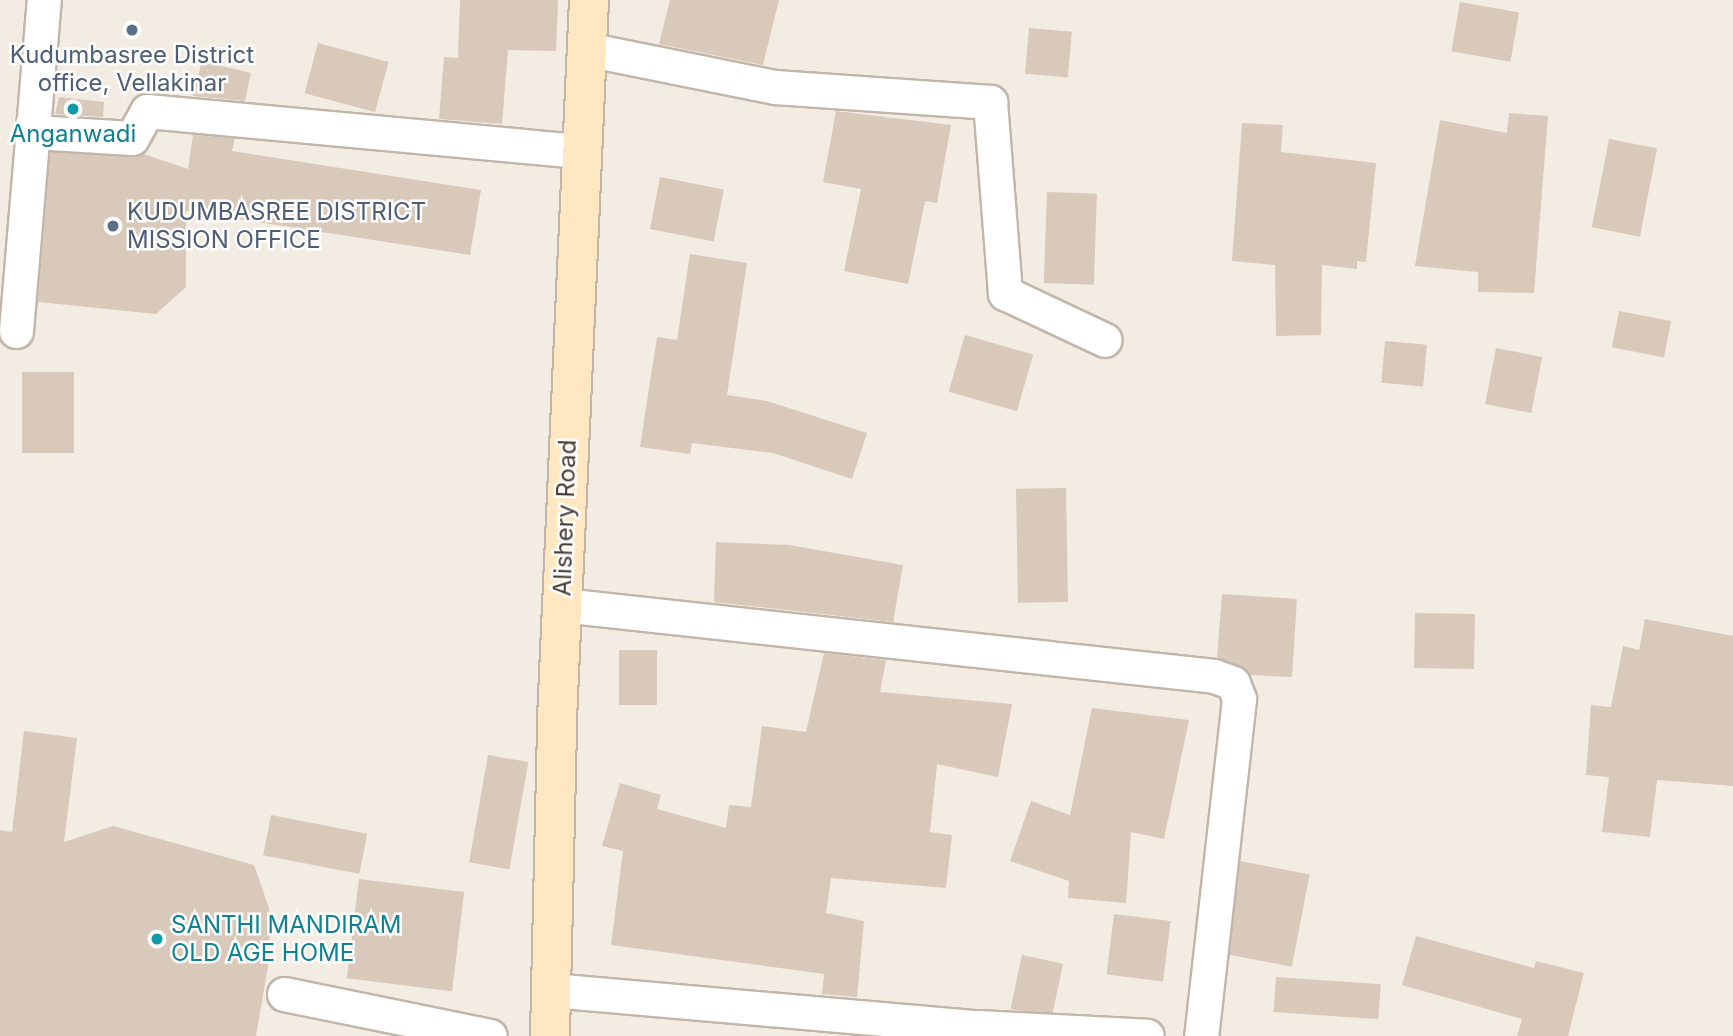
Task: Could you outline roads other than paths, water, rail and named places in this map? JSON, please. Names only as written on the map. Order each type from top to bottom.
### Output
[{"type":"main road","name":"Alishery Road","points":[[550,1036],[562,605],[589,0]]},
{"type":"street","points":[[16,331],[44,0]]},
{"type":"street","points":[[586,49],[775,87],[990,102],[1005,293],[1105,340]]},
{"type":"street","points":[[34,132],[132,138],[147,111],[581,151]]},
{"type":"street","points":[[562,605],[1214,676],[1233,683],[1239,699],[1201,1036]]},
{"type":"street","points":[[551,990],[978,1027],[1147,1036]]},
{"type":"street","points":[[284,994],[490,1036]]},
{"type":"place","name":"Kudumbasree District office, Vellakinar","points":[[132,30]]},
{"type":"place","name":"Anganwadi","points":[[73,109]]},
{"type":"place","name":"KUDUMBASREE DISTRICT MISSION OFFICE","points":[[113,226]]},
{"type":"place","name":"SANTHI MANDIRAM OLD AGE HOME","points":[[157,939]]}]
